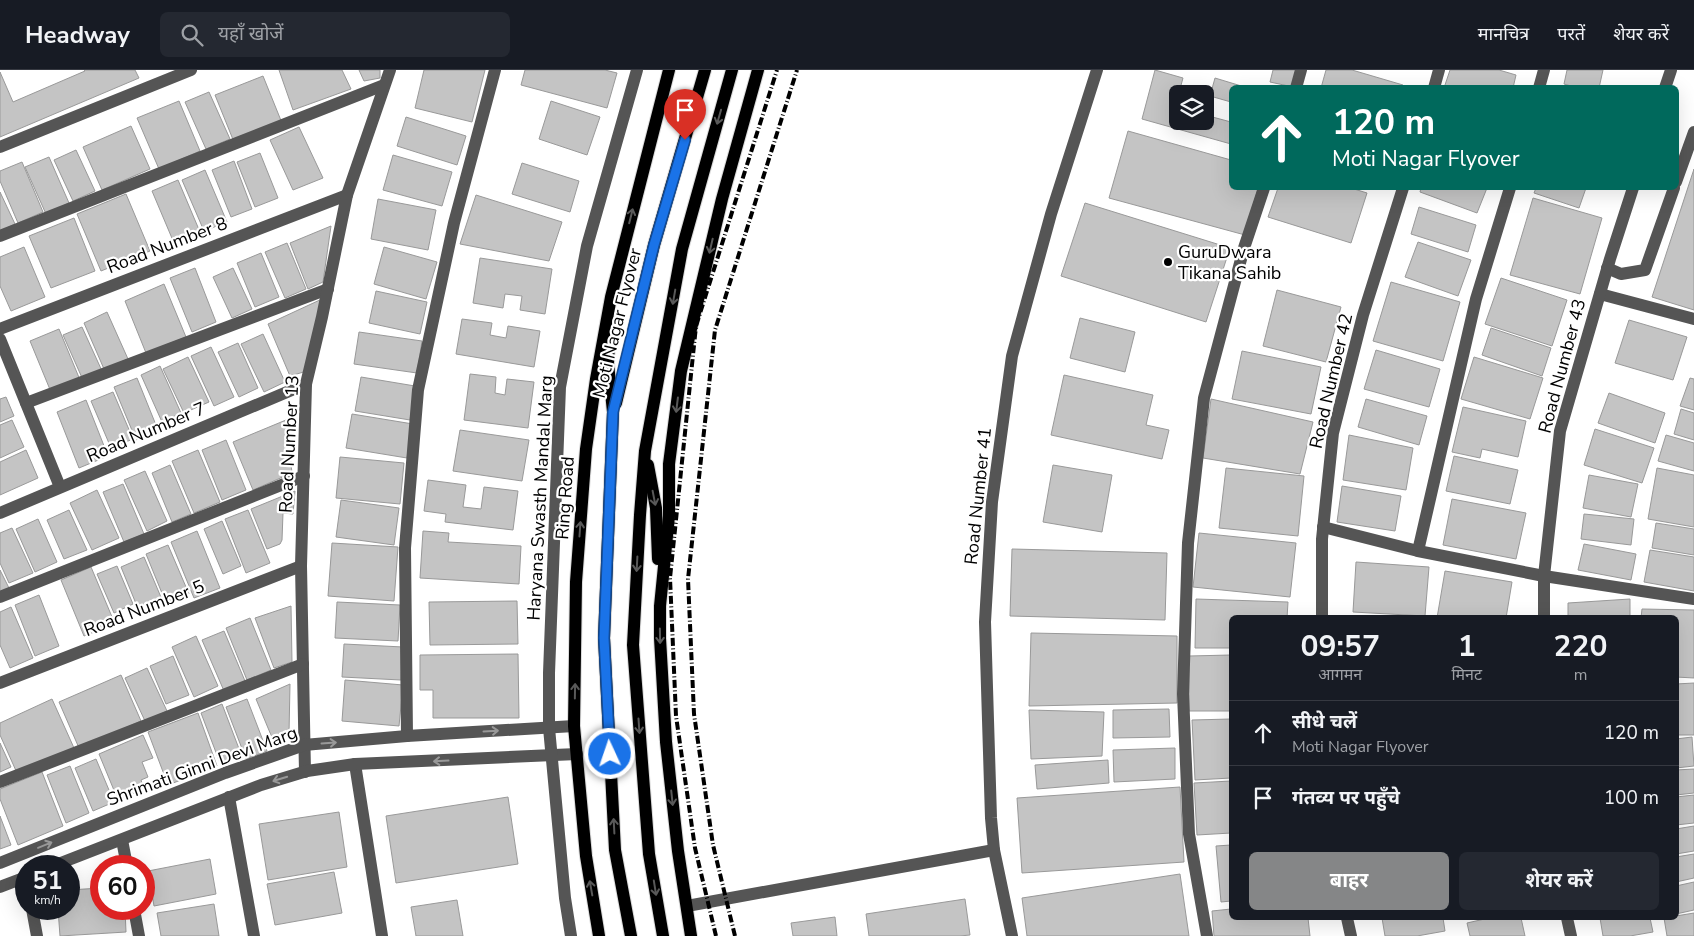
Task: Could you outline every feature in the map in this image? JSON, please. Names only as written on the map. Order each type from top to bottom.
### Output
[{"type":"main road","name":"Ring Road","points":[[599,936],[586,856],[574,726],[576,582],[586,449],[611,297],[669,70]]},
{"type":"main road","name":"Moti Nagar Flyover","points":[[613,412],[654,245],[705,70]]},
{"type":"main road","points":[[663,936],[650,854],[633,645],[645,451],[682,249],[732,70]]},
{"type":"main road","points":[[660,606],[669,516],[669,464],[681,371],[722,199],[758,70]]},
{"type":"main road","points":[[611,297],[608,363],[613,412],[604,638],[615,850],[631,936]]},
{"type":"main road","points":[[645,451],[656,508],[660,638],[666,742],[678,851],[692,936]]},
{"type":"street","points":[[0,147],[191,70]]},
{"type":"street","name":"Road Number 13","points":[[305,772],[301,566],[306,384],[347,195],[390,70]]},
{"type":"street","points":[[407,736],[405,548],[418,390],[454,223],[495,70]]},
{"type":"street","name":"Haryana Swasth Mandal Marg","points":[[571,936],[565,898],[550,728],[549,673],[560,387],[587,246],[637,70]]},
{"type":"street","name":"Road Number 41","points":[[1012,936],[994,850],[990,818],[985,622],[992,502],[1012,356],[1051,214],[1098,70]]},
{"type":"street","points":[[1297,85],[1301,70]]},
{"type":"street","points":[[1435,85],[1439,70]]},
{"type":"street","points":[[1540,85],[1544,70]]},
{"type":"street","points":[[1666,85],[1671,70]]},
{"type":"street","points":[[0,236],[384,85]]},
{"type":"street","points":[[1679,174],[1694,132]]},
{"type":"street","points":[[1207,936],[1189,824],[1183,694],[1188,543],[1204,398],[1244,248],[1263,190]]},
{"type":"street","name":"Road Number 42","points":[[1322,615],[1322,539],[1333,433],[1363,315],[1402,190]]},
{"type":"street","points":[[1418,551],[1476,299],[1509,190]]},
{"type":"street","name":"Road Number 43","points":[[1544,615],[1544,576],[1560,431],[1607,268],[1632,190]]},
{"type":"street","points":[[1607,268],[1621,274],[1645,270],[1673,190]]},
{"type":"street","name":"Road Number 8","points":[[0,329],[347,195]]},
{"type":"street","points":[[26,404],[328,289]]},
{"type":"street","points":[[1600,294],[1694,319]]},
{"type":"street","points":[[0,340],[60,487]]},
{"type":"street","name":"Road Number 7","points":[[0,513],[306,384]]},
{"type":"street","points":[[0,597],[304,476]]},
{"type":"street","points":[[1323,527],[1418,551],[1544,576],[1694,598]]},
{"type":"street","name":"Road Number 5","points":[[0,683],[301,566]]},
{"type":"street","points":[[0,782],[303,664]]},
{"type":"street","name":"Shrimati Ginni Devi Marg","points":[[0,863],[225,773],[304,745],[407,736],[574,726]]},
{"type":"street","points":[[80,856],[261,785],[305,772],[355,764],[577,754]]},
{"type":"street","points":[[355,764],[382,936]]},
{"type":"street","points":[[229,797],[254,936]]},
{"type":"street","points":[[122,840],[125,855]]},
{"type":"street","points":[[687,906],[994,850]]},
{"type":"street","points":[[0,887],[15,882]]},
{"type":"street","points":[[34,920],[37,936]]},
{"type":"street","points":[[136,920],[139,936]]},
{"type":"street","points":[[1347,920],[1351,936]]},
{"type":"street","points":[[1568,920],[1572,936]]},
{"type":"building","points":[[84,70],[135,70],[139,78],[0,137],[0,72],[13,102]]},
{"type":"building","points":[[279,70],[342,70],[351,89],[293,110]]},
{"type":"building","points":[[359,70],[380,70],[380,78],[364,81]]},
{"type":"building","points":[[424,70],[485,70],[472,122],[415,108]]},
{"type":"building","points":[[525,70],[605,70],[617,73],[607,108],[521,85]]},
{"type":"building","points":[[1155,70],[1183,78],[1181,85],[1169,85],[1169,127],[1142,119]]},
{"type":"building","points":[[1273,70],[1296,70],[1293,85],[1270,82]]},
{"type":"building","points":[[1326,70],[1352,70],[1403,85],[1322,85]]},
{"type":"building","points":[[1450,70],[1499,70],[1516,75],[1514,85],[1445,85]]},
{"type":"building","points":[[1567,70],[1603,70],[1600,85],[1564,84]]},
{"type":"building","points":[[263,76],[282,123],[234,142],[215,95]]},
{"type":"building","points":[[1215,78],[1238,85],[1229,85],[1229,101],[1214,97],[1213,85]]},
{"type":"building","points":[[209,92],[230,139],[206,149],[185,102]]},
{"type":"building","points":[[179,101],[200,151],[159,169],[137,118]]},
{"type":"building","points":[[551,101],[600,117],[587,155],[539,139]]},
{"type":"building","points":[[406,117],[466,136],[457,165],[397,146]]},
{"type":"building","points":[[1214,117],[1229,121],[1229,143],[1181,130],[1214,130]]},
{"type":"building","points":[[131,126],[150,169],[102,190],[83,147]]},
{"type":"building","points":[[299,127],[323,178],[293,190],[270,140]]},
{"type":"building","points":[[1128,131],[1229,159],[1229,190],[1257,190],[1245,235],[1109,198]]},
{"type":"building","points":[[76,150],[95,191],[73,201],[54,160]]},
{"type":"building","points":[[260,153],[278,198],[255,207],[237,162]]},
{"type":"building","points":[[393,155],[452,172],[442,206],[383,190]]},
{"type":"building","points":[[49,157],[69,203],[46,214],[25,167]]},
{"type":"building","points":[[234,161],[252,209],[231,217],[212,170]]},
{"type":"building","points":[[22,162],[43,212],[18,223],[0,181],[0,171]]},
{"type":"building","points":[[522,163],[579,181],[570,212],[512,194]]},
{"type":"building","points":[[1694,169],[1694,310],[1652,297]]},
{"type":"building","points":[[205,170],[227,222],[204,231],[182,180]]},
{"type":"building","points":[[178,180],[200,232],[174,243],[152,191]]},
{"type":"building","points":[[1277,190],[1357,190],[1367,193],[1351,243],[1268,217]]},
{"type":"building","points":[[1420,190],[1486,190],[1477,213],[1420,192]]},
{"type":"building","points":[[1535,190],[1585,190],[1579,208],[1534,193]]},
{"type":"building","points":[[0,192],[15,224],[0,231]]},
{"type":"building","points":[[126,194],[150,251],[101,271],[77,214]]},
{"type":"building","points":[[476,195],[562,222],[549,261],[460,244]]},
{"type":"building","points":[[1533,198],[1602,218],[1580,294],[1510,275]]},
{"type":"building","points":[[378,199],[436,210],[428,250],[371,239]]},
{"type":"building","points":[[1085,203],[1230,248],[1206,322],[1061,276]]},
{"type":"building","points":[[1419,207],[1476,225],[1468,252],[1411,234]]},
{"type":"building","points":[[74,218],[95,271],[51,288],[29,236]]},
{"type":"building","points":[[331,226],[323,282],[308,289],[290,243]]},
{"type":"building","points":[[1418,242],[1471,260],[1458,296],[1405,277]]},
{"type":"building","points":[[287,243],[306,289],[285,298],[265,252]]},
{"type":"building","points":[[24,247],[45,297],[11,311],[0,286],[0,257]]},
{"type":"building","points":[[384,247],[437,262],[426,299],[374,284]]},
{"type":"building","points":[[261,253],[279,297],[255,307],[237,263]]},
{"type":"building","points":[[480,258],[552,269],[545,314],[520,310],[522,296],[505,294],[503,308],[473,303]]},
{"type":"building","points":[[195,268],[216,322],[192,332],[170,278]]},
{"type":"building","points":[[233,268],[252,309],[232,318],[213,277]]},
{"type":"building","points":[[1501,278],[1567,300],[1552,346],[1485,324]]},
{"type":"building","points":[[1391,282],[1460,302],[1443,361],[1373,341]]},
{"type":"building","points":[[164,284],[186,337],[146,353],[125,301]]},
{"type":"building","points":[[1277,290],[1341,307],[1326,362],[1263,346]]},
{"type":"building","points":[[376,291],[427,302],[420,334],[369,323]]},
{"type":"building","points":[[322,299],[307,371],[290,376],[268,324]]},
{"type":"building","points":[[107,312],[128,359],[104,369],[84,323]]},
{"type":"building","points":[[1080,318],[1135,332],[1125,372],[1070,358]]},
{"type":"building","points":[[462,319],[492,323],[490,335],[506,338],[508,326],[540,331],[534,367],[456,354]]},
{"type":"building","points":[[1629,320],[1687,337],[1673,380],[1615,363]]},
{"type":"building","points":[[82,327],[102,371],[83,380],[63,335]]},
{"type":"building","points":[[1491,328],[1551,348],[1542,376],[1482,355]]},
{"type":"building","points":[[59,329],[80,380],[51,392],[30,341]]},
{"type":"building","points":[[359,332],[422,341],[417,373],[354,364]]},
{"type":"building","points":[[263,334],[285,382],[264,392],[241,344]]},
{"type":"building","points":[[238,343],[258,388],[239,397],[218,352]]},
{"type":"building","points":[[211,347],[234,397],[214,406],[191,356]]},
{"type":"building","points":[[1376,350],[1440,369],[1429,407],[1364,389]]},
{"type":"building","points":[[1242,351],[1321,367],[1311,414],[1232,399]]},
{"type":"building","points":[[188,357],[209,402],[184,413],[163,369]]},
{"type":"building","points":[[1474,357],[1543,378],[1530,419],[1461,399]]},
{"type":"building","points":[[160,366],[181,413],[162,422],[141,375]]},
{"type":"building","points":[[470,374],[496,377],[495,393],[505,395],[507,379],[534,382],[528,428],[464,420]]},
{"type":"building","points":[[1064,375],[1153,395],[1146,425],[1169,430],[1162,459],[1051,435]]},
{"type":"building","points":[[361,377],[415,386],[410,420],[355,411]]},
{"type":"building","points":[[137,378],[158,430],[136,440],[114,387]]},
{"type":"building","points":[[1690,378],[1694,379],[1694,410],[1680,406]]},
{"type":"building","points":[[113,392],[133,439],[111,448],[91,401]]},
{"type":"building","points":[[1609,393],[1665,413],[1655,443],[1598,423]]},
{"type":"building","points":[[6,397],[14,416],[0,422],[0,399]]},
{"type":"building","points":[[1211,399],[1313,422],[1300,474],[1203,458]]},
{"type":"building","points":[[1366,399],[1427,416],[1419,445],[1358,427]]},
{"type":"building","points":[[86,400],[108,456],[79,468],[57,412]]},
{"type":"building","points":[[1463,407],[1526,421],[1518,457],[1482,449],[1480,458],[1452,452]]},
{"type":"building","points":[[1681,409],[1694,413],[1694,440],[1674,434]]},
{"type":"building","points":[[352,414],[413,424],[407,458],[346,448]]},
{"type":"building","points":[[12,420],[24,447],[0,458],[0,425]]},
{"type":"building","points":[[286,420],[292,473],[253,490],[233,442]]},
{"type":"building","points":[[1595,429],[1654,448],[1642,483],[1584,465]]},
{"type":"building","points":[[460,430],[529,440],[522,481],[453,471]]},
{"type":"building","points":[[1349,435],[1413,448],[1406,490],[1343,480]]},
{"type":"building","points":[[1666,435],[1694,443],[1694,471],[1658,461]]},
{"type":"building","points":[[226,440],[246,490],[222,500],[202,450]]},
{"type":"building","points":[[26,450],[38,478],[0,495],[0,462]]},
{"type":"building","points":[[198,450],[220,502],[194,513],[172,461]]},
{"type":"building","points":[[1454,456],[1518,470],[1510,504],[1446,491]]},
{"type":"building","points":[[340,457],[404,463],[400,504],[336,498]]},
{"type":"building","points":[[170,465],[191,514],[172,522],[152,473]]},
{"type":"building","points":[[1053,465],[1112,475],[1102,532],[1043,522]]},
{"type":"building","points":[[1226,468],[1304,476],[1298,536],[1219,528]]},
{"type":"building","points":[[1657,468],[1694,475],[1694,527],[1648,519]]},
{"type":"building","points":[[145,471],[167,521],[147,531],[124,480]]},
{"type":"building","points":[[1589,475],[1638,484],[1631,517],[1583,508]]},
{"type":"building","points":[[428,480],[466,485],[463,507],[481,509],[484,487],[518,491],[513,530],[445,522],[446,514],[424,511]]},
{"type":"building","points":[[123,484],[144,534],[124,542],[103,492]]},
{"type":"building","points":[[1342,486],[1401,496],[1395,531],[1337,522]]},
{"type":"building","points":[[97,490],[119,538],[92,550],[70,503]]},
{"type":"building","points":[[295,491],[293,514],[283,513],[282,540],[280,544],[267,549],[251,509]]},
{"type":"building","points":[[1452,499],[1526,513],[1516,559],[1443,545]]},
{"type":"building","points":[[341,500],[399,508],[394,545],[336,537]]},
{"type":"building","points":[[69,510],[87,550],[64,559],[47,520]]},
{"type":"building","points":[[248,510],[270,563],[246,573],[225,519]]},
{"type":"building","points":[[1584,514],[1634,519],[1631,545],[1581,539]]},
{"type":"building","points":[[38,519],[57,562],[35,572],[16,529]]},
{"type":"building","points":[[222,521],[241,566],[223,574],[204,529]]},
{"type":"building","points":[[1656,523],[1694,529],[1694,555],[1652,548]]},
{"type":"building","points":[[12,528],[33,573],[9,583],[0,563],[0,533]]},
{"type":"building","points":[[197,531],[220,588],[194,598],[171,542]]},
{"type":"building","points":[[423,531],[449,533],[448,542],[521,546],[519,584],[420,578]]},
{"type":"building","points":[[1199,533],[1296,543],[1290,597],[1193,587]]},
{"type":"building","points":[[332,543],[398,547],[394,601],[328,596]]},
{"type":"building","points":[[1584,544],[1636,554],[1631,580],[1578,570]]},
{"type":"building","points":[[168,545],[189,594],[166,603],[146,554]]},
{"type":"building","points":[[1012,549],[1167,553],[1165,620],[1010,616]]},
{"type":"building","points":[[1650,550],[1694,557],[1694,591],[1644,582]]},
{"type":"building","points":[[144,557],[163,602],[139,611],[121,567]]},
{"type":"building","points":[[1356,562],[1429,567],[1425,615],[1353,612]]},
{"type":"building","points":[[117,566],[133,604],[114,613],[97,574]]},
{"type":"building","points":[[91,567],[115,624],[84,636],[61,580]]},
{"type":"building","points":[[0,570],[9,588],[0,592]]},
{"type":"building","points":[[1445,571],[1512,582],[1506,615],[1438,615]]},
{"type":"building","points":[[39,595],[59,646],[35,656],[15,605]]},
{"type":"building","points":[[1196,599],[1288,602],[1287,615],[1229,615],[1229,648],[1195,648]]},
{"type":"building","points":[[1630,599],[1630,615],[1568,615],[1568,603]]},
{"type":"building","points":[[517,601],[518,644],[430,645],[429,602]]},
{"type":"building","points":[[337,602],[400,605],[398,641],[335,638]]},
{"type":"building","points":[[291,606],[292,662],[274,668],[255,618]]},
{"type":"building","points":[[11,607],[33,658],[10,668],[0,645],[0,612]]},
{"type":"building","points":[[1642,609],[1694,610],[1694,678],[1679,677],[1679,615],[1641,615]]},
{"type":"building","points":[[250,618],[271,670],[247,680],[226,628]]},
{"type":"building","points":[[224,631],[245,681],[224,691],[202,640]]},
{"type":"building","points":[[1031,633],[1177,636],[1177,703],[1029,706]]},
{"type":"building","points":[[196,636],[218,686],[194,697],[172,647]]},
{"type":"building","points":[[344,644],[403,647],[401,680],[342,677]]},
{"type":"building","points":[[518,654],[519,718],[433,718],[433,690],[420,690],[420,655]]},
{"type":"building","points":[[1229,655],[1229,711],[1189,711],[1189,656]]},
{"type":"building","points":[[173,656],[189,695],[166,704],[150,666]]},
{"type":"building","points":[[147,668],[167,711],[145,721],[125,678]]},
{"type":"building","points":[[121,675],[141,721],[79,748],[59,702]]},
{"type":"building","points":[[345,680],[403,685],[399,726],[342,721]]},
{"type":"building","points":[[1694,683],[1694,735],[1679,735],[1679,684]]},
{"type":"building","points":[[290,684],[289,733],[273,740],[256,699]]},
{"type":"building","points":[[52,699],[74,748],[17,773],[0,735],[0,723]]},
{"type":"building","points":[[247,699],[267,751],[246,759],[226,707]]},
{"type":"building","points":[[222,704],[241,754],[220,763],[201,713]]},
{"type":"building","points":[[1169,709],[1170,737],[1113,738],[1113,710]]},
{"type":"building","points":[[1029,710],[1104,712],[1102,756],[1031,759]]},
{"type":"building","points":[[198,713],[217,766],[168,785],[148,732]]},
{"type":"building","points":[[1229,719],[1229,778],[1195,780],[1192,720]]},
{"type":"building","points":[[143,735],[153,758],[142,762],[148,777],[141,780],[144,789],[118,800],[99,754]]},
{"type":"building","points":[[1692,737],[1694,766],[1679,768],[1679,739]]},
{"type":"building","points":[[0,743],[11,767],[0,772]]},
{"type":"building","points":[[1175,748],[1175,779],[1114,782],[1113,750]]},
{"type":"building","points":[[96,759],[114,802],[93,811],[75,768]]},
{"type":"building","points":[[1108,760],[1109,783],[1037,789],[1035,765]]},
{"type":"building","points":[[70,766],[89,813],[66,823],[47,775]]},
{"type":"building","points":[[1694,769],[1694,793],[1679,795],[1679,770]]},
{"type":"building","points":[[42,772],[63,826],[18,845],[0,799],[0,789]]},
{"type":"building","points":[[1229,781],[1229,833],[1197,835],[1194,783]]},
{"type":"building","points":[[1180,787],[1184,862],[1022,873],[1017,798]]},
{"type":"building","points":[[1694,795],[1694,823],[1679,825],[1679,797]]},
{"type":"building","points":[[508,797],[518,864],[396,883],[386,816]]},
{"type":"building","points":[[339,812],[347,867],[268,880],[259,824]]},
{"type":"building","points":[[0,816],[11,845],[0,849]]},
{"type":"building","points":[[1694,826],[1694,851],[1679,854],[1679,828]]},
{"type":"building","points":[[1229,845],[1229,901],[1221,902],[1216,846]]},
{"type":"building","points":[[1694,854],[1694,878],[1679,881],[1679,856]]},
{"type":"building","points":[[210,859],[216,894],[155,906],[155,870]]},
{"type":"building","points":[[334,872],[342,913],[275,925],[267,884]]},
{"type":"building","points":[[1180,874],[1189,936],[1027,936],[1022,898]]},
{"type":"building","points":[[1694,882],[1694,910],[1679,913],[1679,885]]},
{"type":"building","points":[[80,889],[90,889],[90,920],[125,920],[126,932],[60,936],[59,920],[80,920]]},
{"type":"building","points":[[965,899],[970,935],[869,936],[866,914]]},
{"type":"building","points":[[457,900],[463,936],[416,936],[411,907]]},
{"type":"building","points":[[214,904],[219,936],[161,936],[157,913]]},
{"type":"building","points":[[1229,909],[1229,920],[1308,920],[1310,936],[1214,936],[1212,911]]},
{"type":"building","points":[[1694,913],[1694,936],[1667,936],[1664,920],[1679,920],[1679,916]]},
{"type":"building","points":[[835,917],[837,936],[793,936],[791,923]]},
{"type":"building","points":[[1382,920],[1443,920],[1445,931],[1417,936],[1385,936]]},
{"type":"building","points":[[1480,920],[1521,920],[1525,936],[1470,936],[1467,923]]},
{"type":"building","points":[[1600,920],[1650,920],[1653,932],[1630,936],[1603,936]]},
{"type":"railway","points":[[716,936],[695,848],[676,716],[670,578],[696,326],[777,70]]},
{"type":"railway","points":[[735,936],[713,845],[694,714],[688,579],[715,330],[797,70]]},
{"type":"place","name":"GuruDwara Tikana Sahib","points":[[1168,262]]},
{"type":"route","points":[[610,754],[604,638],[613,412],[654,245],[685,140]]}]
